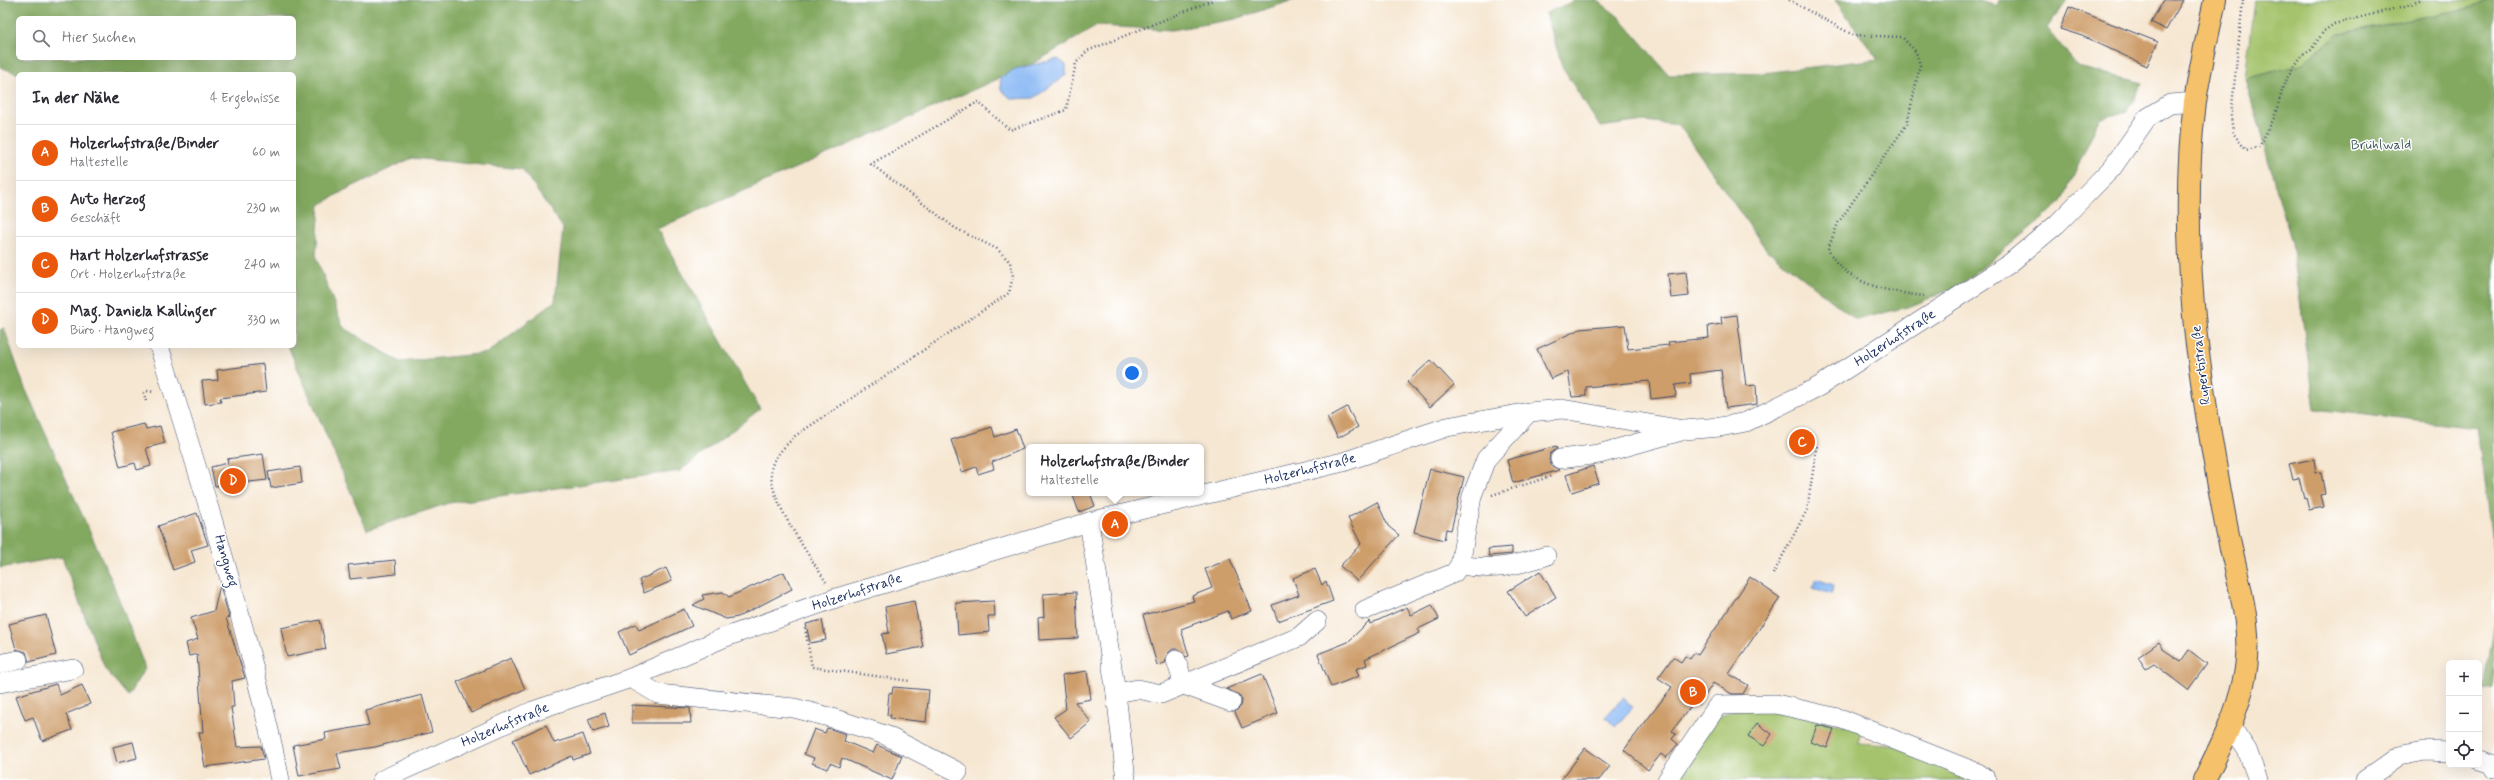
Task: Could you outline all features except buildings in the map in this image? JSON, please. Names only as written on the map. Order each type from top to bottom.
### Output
[{"type":"main road","name":"Rupertistraße","points":[[2204,780],[2230,725],[2244,680],[2247,653],[2241,587],[2228,533],[2209,431],[2196,336],[2190,244],[2190,176],[2195,102],[2214,0]]},
{"type":"street","name":"Holzerhofstraße","points":[[1204,495],[1343,462],[1448,427],[1529,412],[1562,409],[1684,430],[1720,427],[1746,422],[1818,387],[2009,264],[2057,224],[2112,168],[2147,118],[2170,104],[2195,102]]},
{"type":"street","name":"Hangweg","points":[[160,348],[223,550],[251,649],[280,780]]},
{"type":"street","points":[[1365,610],[1454,573],[1460,565],[1471,501],[1486,459],[1529,412]]},
{"type":"street","points":[[1566,458],[1598,454],[1684,430]]},
{"type":"street","name":"Holzerhofstraße","points":[[382,780],[533,711],[631,678],[723,638],[836,598],[1089,522],[1199,496]]},
{"type":"street","points":[[1089,522],[1116,693],[1126,780]]},
{"type":"street","points":[[1460,565],[1485,569],[1519,564],[1546,556]]},
{"type":"street","points":[[1116,693],[1138,689],[1161,694],[1299,637],[1317,621]]},
{"type":"street","points":[[0,664],[18,660]]},
{"type":"street","points":[[1176,660],[1184,685]]},
{"type":"street","points":[[0,683],[73,669]]},
{"type":"street","points":[[631,678],[658,694],[794,708],[829,717],[885,735],[958,772]]},
{"type":"street","points":[[1184,685],[1231,702]]},
{"type":"street","points":[[1667,780],[1718,705],[1769,704],[1842,719],[1978,773],[1987,780]]},
{"type":"street","points":[[2230,725],[2247,750],[2258,780]]},
{"type":"street","points":[[2365,780],[2399,756],[2424,751],[2446,752]]},
{"type":"street","points":[[2482,761],[2492,764],[2494,769]]},
{"type":"path","points":[[836,598],[799,539],[774,490],[770,473],[777,455],[795,436],[1008,293],[1012,276],[1010,262],[997,249],[955,228],[871,164],[978,102],[1010,130],[1066,110],[1076,63],[1087,51],[1213,0]]},
{"type":"path","points":[[1789,0],[1853,35],[1902,37],[1916,52],[1920,65],[1907,124],[1838,223],[1828,249],[1833,260],[1856,278],[1887,290],[1953,300]]},
{"type":"path","points":[[2243,0],[2231,116],[2233,132],[2246,150],[2259,147],[2274,118],[2285,81],[2303,55],[2311,50],[2324,31],[2334,24],[2405,6],[2422,0]]},
{"type":"path","points":[[1773,574],[1807,510],[1817,445]]},
{"type":"path","points":[[1471,501],[1566,471],[1566,458]]},
{"type":"path","points":[[802,610],[812,667],[910,681]]},
{"type":"green space","points":[[0,0],[1294,0],[1235,19],[1172,30],[1097,26],[1034,63],[1015,69],[1000,78],[657,229],[760,409],[680,471],[449,503],[367,530],[289,348],[296,348],[296,72],[16,73],[0,67]],"holes":[[[412,158],[522,169],[563,228],[555,301],[487,353],[400,362],[343,327],[316,257],[320,205],[345,190]]]},
{"type":"green space","points":[[1576,0],[1597,0],[1619,17],[1669,75],[1763,73],[1878,59],[1835,0],[1975,0],[1997,6],[1999,0],[2067,0],[2047,28],[2078,67],[2143,83],[2127,111],[2099,119],[2062,202],[1961,285],[1911,306],[1856,320],[1765,248],[1679,125],[1644,121],[1600,127],[1563,69],[1546,13]]},
{"type":"green space","points":[[2254,0],[2488,0],[2474,7],[2338,34],[2303,64],[2245,79]]},
{"type":"green space","name":"Brühlwald","points":[[2488,0],[2494,0],[2494,557],[2477,428],[2315,409],[2292,243],[2245,79],[2303,64],[2338,34],[2474,7]]},
{"type":"green space","points":[[4,328],[24,386],[112,581],[145,668],[128,696],[105,669],[62,557],[0,568],[0,330]]},
{"type":"green space","points":[[2494,626],[2494,688],[2484,690]]},
{"type":"green space","points":[[1763,706],[1861,730],[1858,743],[1904,746],[1981,780],[1672,780],[1715,719],[1733,710]]},
{"type":"water","points":[[1058,59],[1066,65],[1066,75],[1034,98],[1012,99],[1001,90],[1000,78],[1015,69]]},
{"type":"water","points":[[1816,579],[1834,585],[1831,594],[1813,588]]},
{"type":"water","points":[[1623,698],[1633,707],[1615,727],[1605,717]]},
{"type":"place","name":"Hart Holzerhofstrasse","points":[[1802,442]]},
{"type":"place","name":"Mag. Daniela Kallinger","points":[[233,481]]},
{"type":"place","name":"Holzerhofstraße/Binder","points":[[1115,524]]},
{"type":"place","name":"Auto Herzog","points":[[1693,692]]}]
